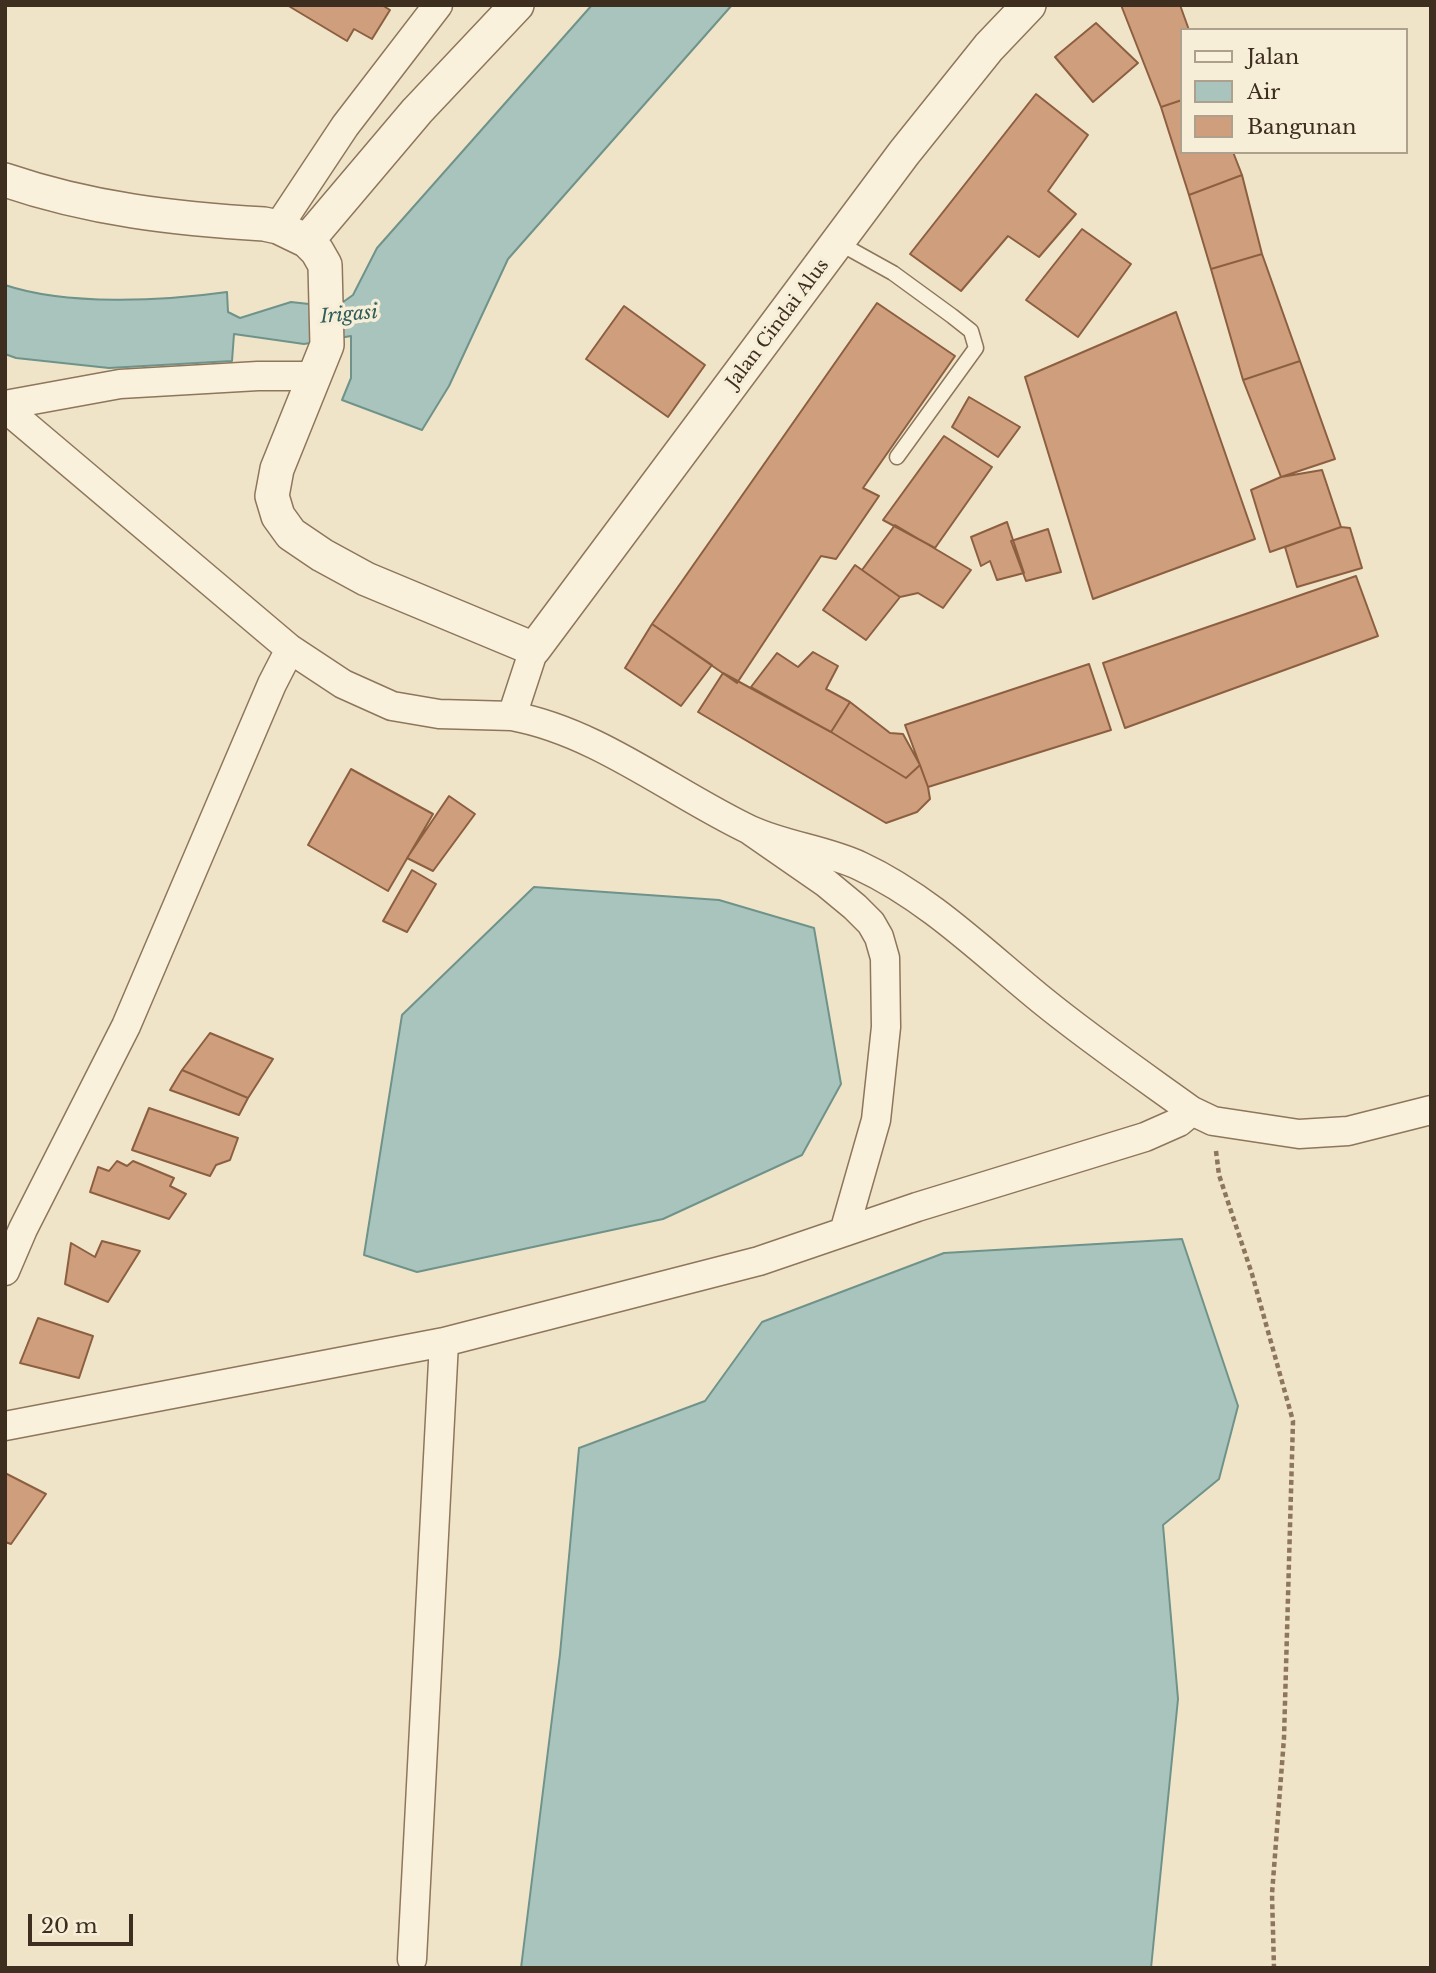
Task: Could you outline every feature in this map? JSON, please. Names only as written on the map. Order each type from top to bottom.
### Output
[{"type":"street","points":[[438,5],[345,126],[303,244],[327,345],[276,469],[272,495],[278,516],[291,534],[322,555],[366,579],[534,649],[512,716]]},
{"type":"street","points":[[303,244],[417,111],[517,5]]},
{"type":"street","name":"Jalan Cindai Alus","points":[[534,649],[904,153],[989,47],[1029,5]]},
{"type":"street","points":[[5,180],[70,201],[303,244]]},
{"type":"street","points":[[5,406],[120,384],[258,376],[315,376]]},
{"type":"street","points":[[5,406],[290,649],[343,684],[392,706],[439,714],[512,716],[563,730],[661,780],[751,831],[826,883],[855,907],[871,923],[879,937],[885,958],[886,1027],[876,1120],[844,1232]]},
{"type":"street","points":[[5,1271],[23,1229],[126,1026],[272,684],[290,649]]},
{"type":"street","points":[[751,831],[860,866],[922,902],[1070,1023],[1202,1116],[1300,1135],[1348,1131],[1431,1110]]},
{"type":"street","points":[[5,1426],[444,1342],[759,1261],[917,1207],[1145,1137],[1179,1122],[1202,1116]]},
{"type":"street","points":[[412,1959],[444,1342]]},
{"type":"lane","points":[[839,243],[893,272],[953,316],[971,331],[976,348],[897,457]]},
{"type":"path","points":[[1202,1116],[1252,1274],[1293,1421],[1284,1738],[1272,1894],[1275,1968]]},
{"type":"water","name":"Irigasi","points":[[592,5],[732,5],[508,259],[449,386],[422,430],[342,400],[351,378],[351,336],[304,344],[234,334],[232,361],[109,368],[16,358],[5,354],[5,285],[57,296],[115,300],[174,298],[227,292],[228,312],[240,318],[291,302],[336,307],[353,295],[377,248]]},
{"type":"water","points":[[534,887],[719,900],[814,928],[841,1084],[802,1155],[663,1219],[417,1272],[364,1255],[402,1015]]},
{"type":"water","points":[[1182,1239],[1238,1406],[1219,1479],[1163,1525],[1178,1699],[1151,1968],[521,1968],[560,1654],[579,1448],[705,1401],[762,1322],[944,1253]]},
{"type":"building","points":[[287,5],[382,5],[390,10],[372,39],[354,29],[347,41]]},
{"type":"building","points":[[1121,5],[1180,5],[1188,28],[1180,28],[1180,101],[1161,107]]},
{"type":"building","points":[[1096,23],[1138,63],[1093,102],[1055,57]]},
{"type":"building","points":[[1036,94],[1088,135],[1048,191],[1076,214],[1039,257],[1008,236],[961,291],[910,254]]},
{"type":"building","points":[[1180,101],[1180,154],[1234,154],[1242,175],[1189,195],[1161,107]]},
{"type":"building","points":[[1242,175],[1262,254],[1211,269],[1189,195]]},
{"type":"building","points":[[1082,229],[1131,264],[1078,337],[1026,300]]},
{"type":"building","points":[[1262,254],[1300,361],[1243,380],[1211,269]]},
{"type":"building","points":[[877,303],[955,356],[863,488],[879,496],[836,559],[821,556],[737,683],[652,624]]},
{"type":"building","points":[[624,306],[705,365],[668,417],[586,359]]},
{"type":"building","points":[[1176,312],[1255,539],[1093,599],[1025,377]]},
{"type":"building","points":[[1300,361],[1335,459],[1281,477],[1243,380]]},
{"type":"building","points":[[969,397],[1020,427],[998,457],[952,427]]},
{"type":"building","points":[[944,436],[992,467],[935,548],[883,520]]},
{"type":"building","points":[[1322,470],[1341,527],[1270,552],[1251,490],[1281,477]]},
{"type":"building","points":[[1007,522],[1024,573],[997,580],[990,561],[981,566],[971,537]]},
{"type":"building","points":[[895,525],[971,570],[943,608],[918,593],[900,597],[862,570]]},
{"type":"building","points":[[1341,527],[1350,528],[1362,568],[1297,587],[1285,547]]},
{"type":"building","points":[[1048,529],[1061,572],[1026,581],[1011,541]]},
{"type":"building","points":[[855,565],[900,597],[866,640],[823,610]]},
{"type":"building","points":[[1356,576],[1378,636],[1125,728],[1103,663]]},
{"type":"building","points":[[652,624],[712,665],[681,706],[625,668]]},
{"type":"building","points":[[813,652],[838,666],[826,689],[850,702],[831,732],[751,687],[777,653],[798,667]]},
{"type":"building","points":[[1089,664],[1111,730],[928,787],[905,725]]},
{"type":"building","points":[[723,673],[831,732],[906,778],[920,765],[930,799],[917,812],[886,823],[698,712]]},
{"type":"building","points":[[850,702],[890,733],[903,734],[920,765],[906,778],[831,732]]},
{"type":"building","points":[[351,769],[433,814],[388,891],[308,845]]},
{"type":"building","points":[[449,796],[475,814],[433,871],[407,858]]},
{"type":"building","points":[[412,870],[436,884],[407,932],[383,921]]},
{"type":"building","points":[[210,1033],[273,1059],[248,1098],[182,1070]]},
{"type":"building","points":[[182,1070],[248,1098],[239,1115],[170,1090]]},
{"type":"building","points":[[149,1108],[238,1138],[230,1160],[216,1165],[210,1176],[132,1150]]},
{"type":"building","points":[[117,1161],[127,1166],[133,1161],[174,1178],[170,1186],[186,1194],[169,1219],[90,1192],[98,1167],[109,1171]]},
{"type":"building","points":[[102,1241],[140,1251],[108,1302],[65,1284],[71,1243],[95,1257]]},
{"type":"building","points":[[38,1318],[93,1336],[79,1378],[20,1363]]},
{"type":"building","points":[[5,1473],[46,1494],[11,1544],[5,1542]]}]
